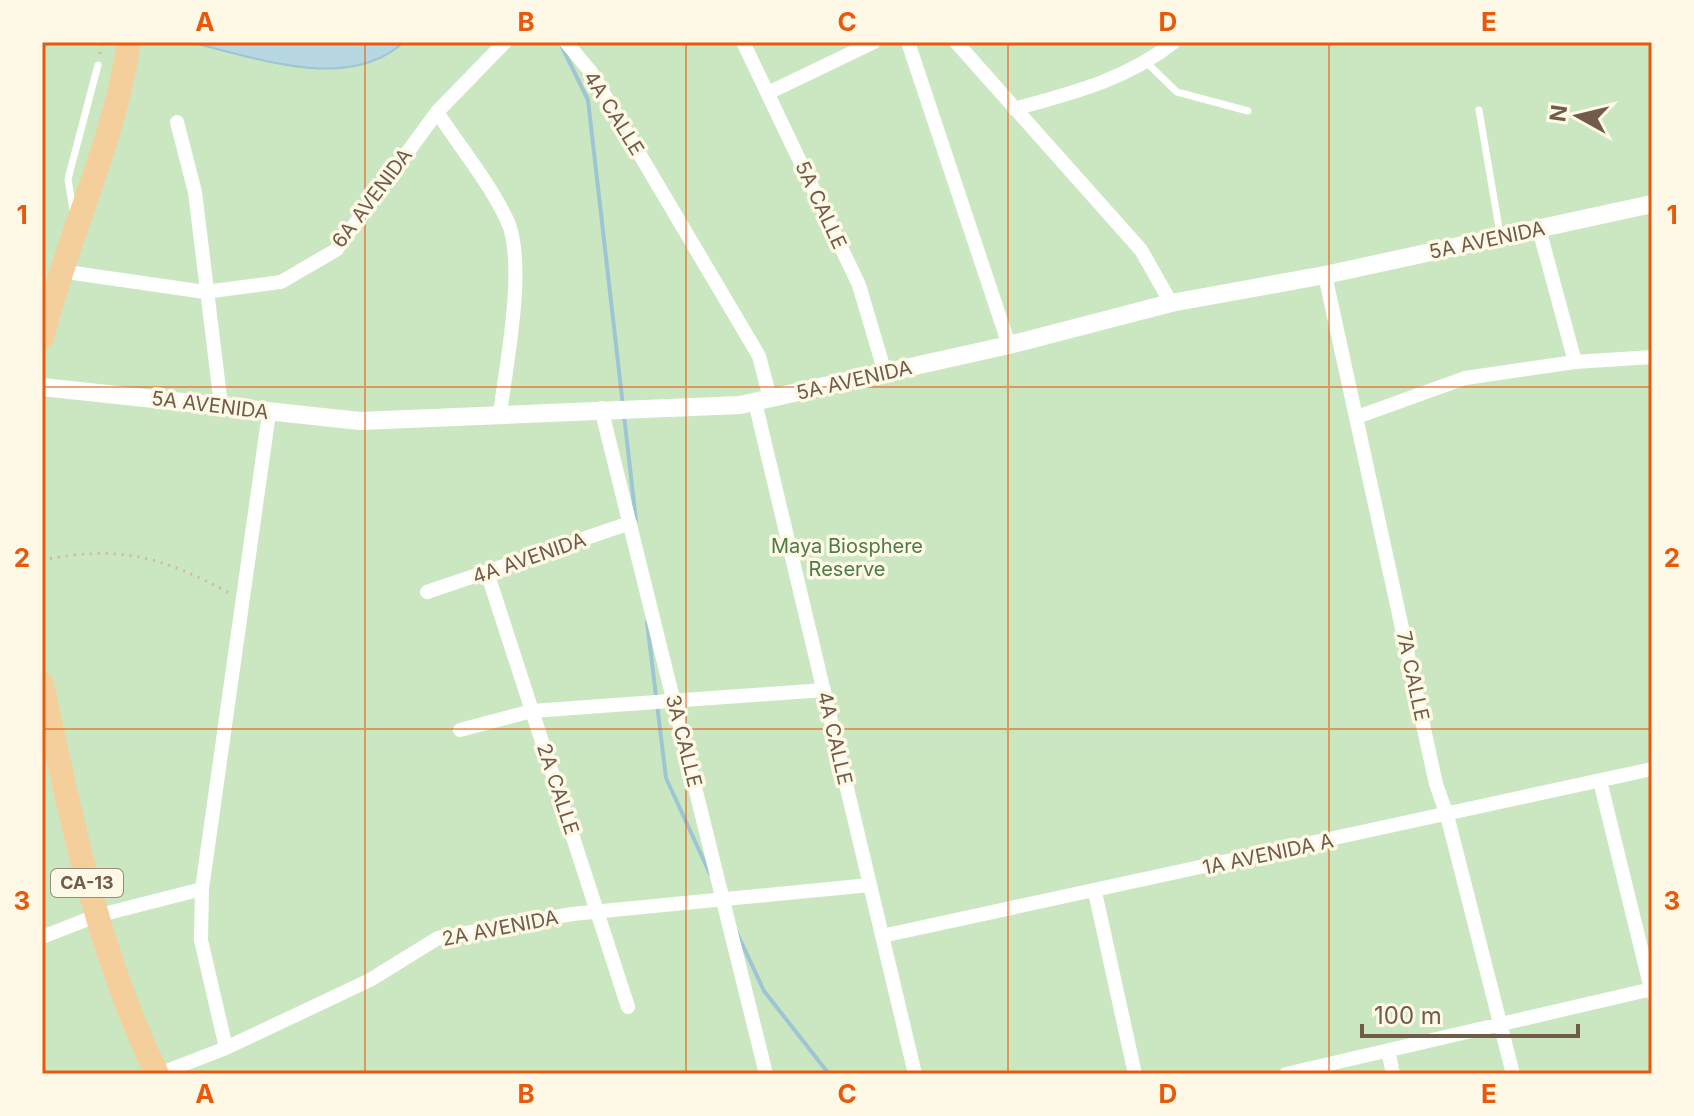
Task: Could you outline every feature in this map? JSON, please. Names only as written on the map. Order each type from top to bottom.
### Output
[{"type":"highway","points":[[42,338],[46,302],[110,135],[129,42]]},
{"type":"highway","name":"CA-13","points":[[42,684],[77,849],[112,972],[158,1074]]},
{"type":"street","name":"6A AVENIDA","points":[[60,271],[205,292],[281,282],[336,250],[437,112],[505,42]]},
{"type":"street","name":"4A CALLE","points":[[566,42],[591,72],[759,356],[762,400],[824,690],[915,1074]]},
{"type":"street","name":"5A CALLE","points":[[743,42],[859,285],[885,373]]},
{"type":"street","points":[[768,93],[874,42]]},
{"type":"street","points":[[908,42],[1009,345]]},
{"type":"street","points":[[956,42],[1141,250],[1171,303]]},
{"type":"street","points":[[1014,109],[1102,84],[1147,63],[1174,42]]},
{"type":"street","points":[[437,112],[507,220],[515,245],[512,320],[500,413]]},
{"type":"street","points":[[177,122],[195,192],[221,405]]},
{"type":"street","name":"5A AVENIDA","points":[[42,387],[360,421],[762,400],[1009,345],[1171,303],[1325,275],[1652,204]]},
{"type":"street","points":[[1539,229],[1575,362]]},
{"type":"street","name":"7A CALLE","points":[[1325,275],[1436,784],[1447,815],[1513,1074]]},
{"type":"street","points":[[1357,417],[1465,378],[1575,362],[1652,357]]},
{"type":"street","name":"3A CALLE","points":[[601,408],[766,1074]]},
{"type":"street","points":[[226,1048],[201,940],[202,889],[269,413]]},
{"type":"street","name":"4A AVENIDA","points":[[427,592],[630,523]]},
{"type":"street","name":"2A CALLE","points":[[487,572],[628,1007]]},
{"type":"street","points":[[460,730],[532,711],[824,690]]},
{"type":"street","name":"1A AVENIDA A","points":[[882,936],[1652,769]]},
{"type":"street","points":[[1286,1074],[1652,990],[1600,781]]},
{"type":"street","name":"2A AVENIDA","points":[[158,1074],[226,1048],[370,980],[438,938],[598,912],[870,885]]},
{"type":"street","points":[[42,937],[96,916],[202,889]]},
{"type":"street","points":[[1095,892],[1135,1074]]},
{"type":"street","points":[[1388,1050],[1393,1074]]},
{"type":"lane","points":[[1147,63],[1177,92],[1248,111]]},
{"type":"lane","points":[[75,224],[68,179],[98,65]]},
{"type":"lane","points":[[1479,110],[1500,236]]},
{"type":"path","points":[[42,560],[80,552],[114,551],[151,557],[190,572],[241,600]]},
{"type":"green space","name":"Maya Biosphere Reserve","points":[[42,42],[1652,42],[1652,1074],[42,1074]]},
{"type":"water","points":[[188,42],[404,42],[381,58],[355,66],[328,69],[270,62]]},
{"type":"waterway","points":[[562,47],[588,100],[623,406]]},
{"type":"waterway","points":[[624,415],[636,521]]},
{"type":"waterway","points":[[647,622],[666,778],[710,874]]},
{"type":"waterway","points":[[737,933],[764,991],[829,1074]]}]
